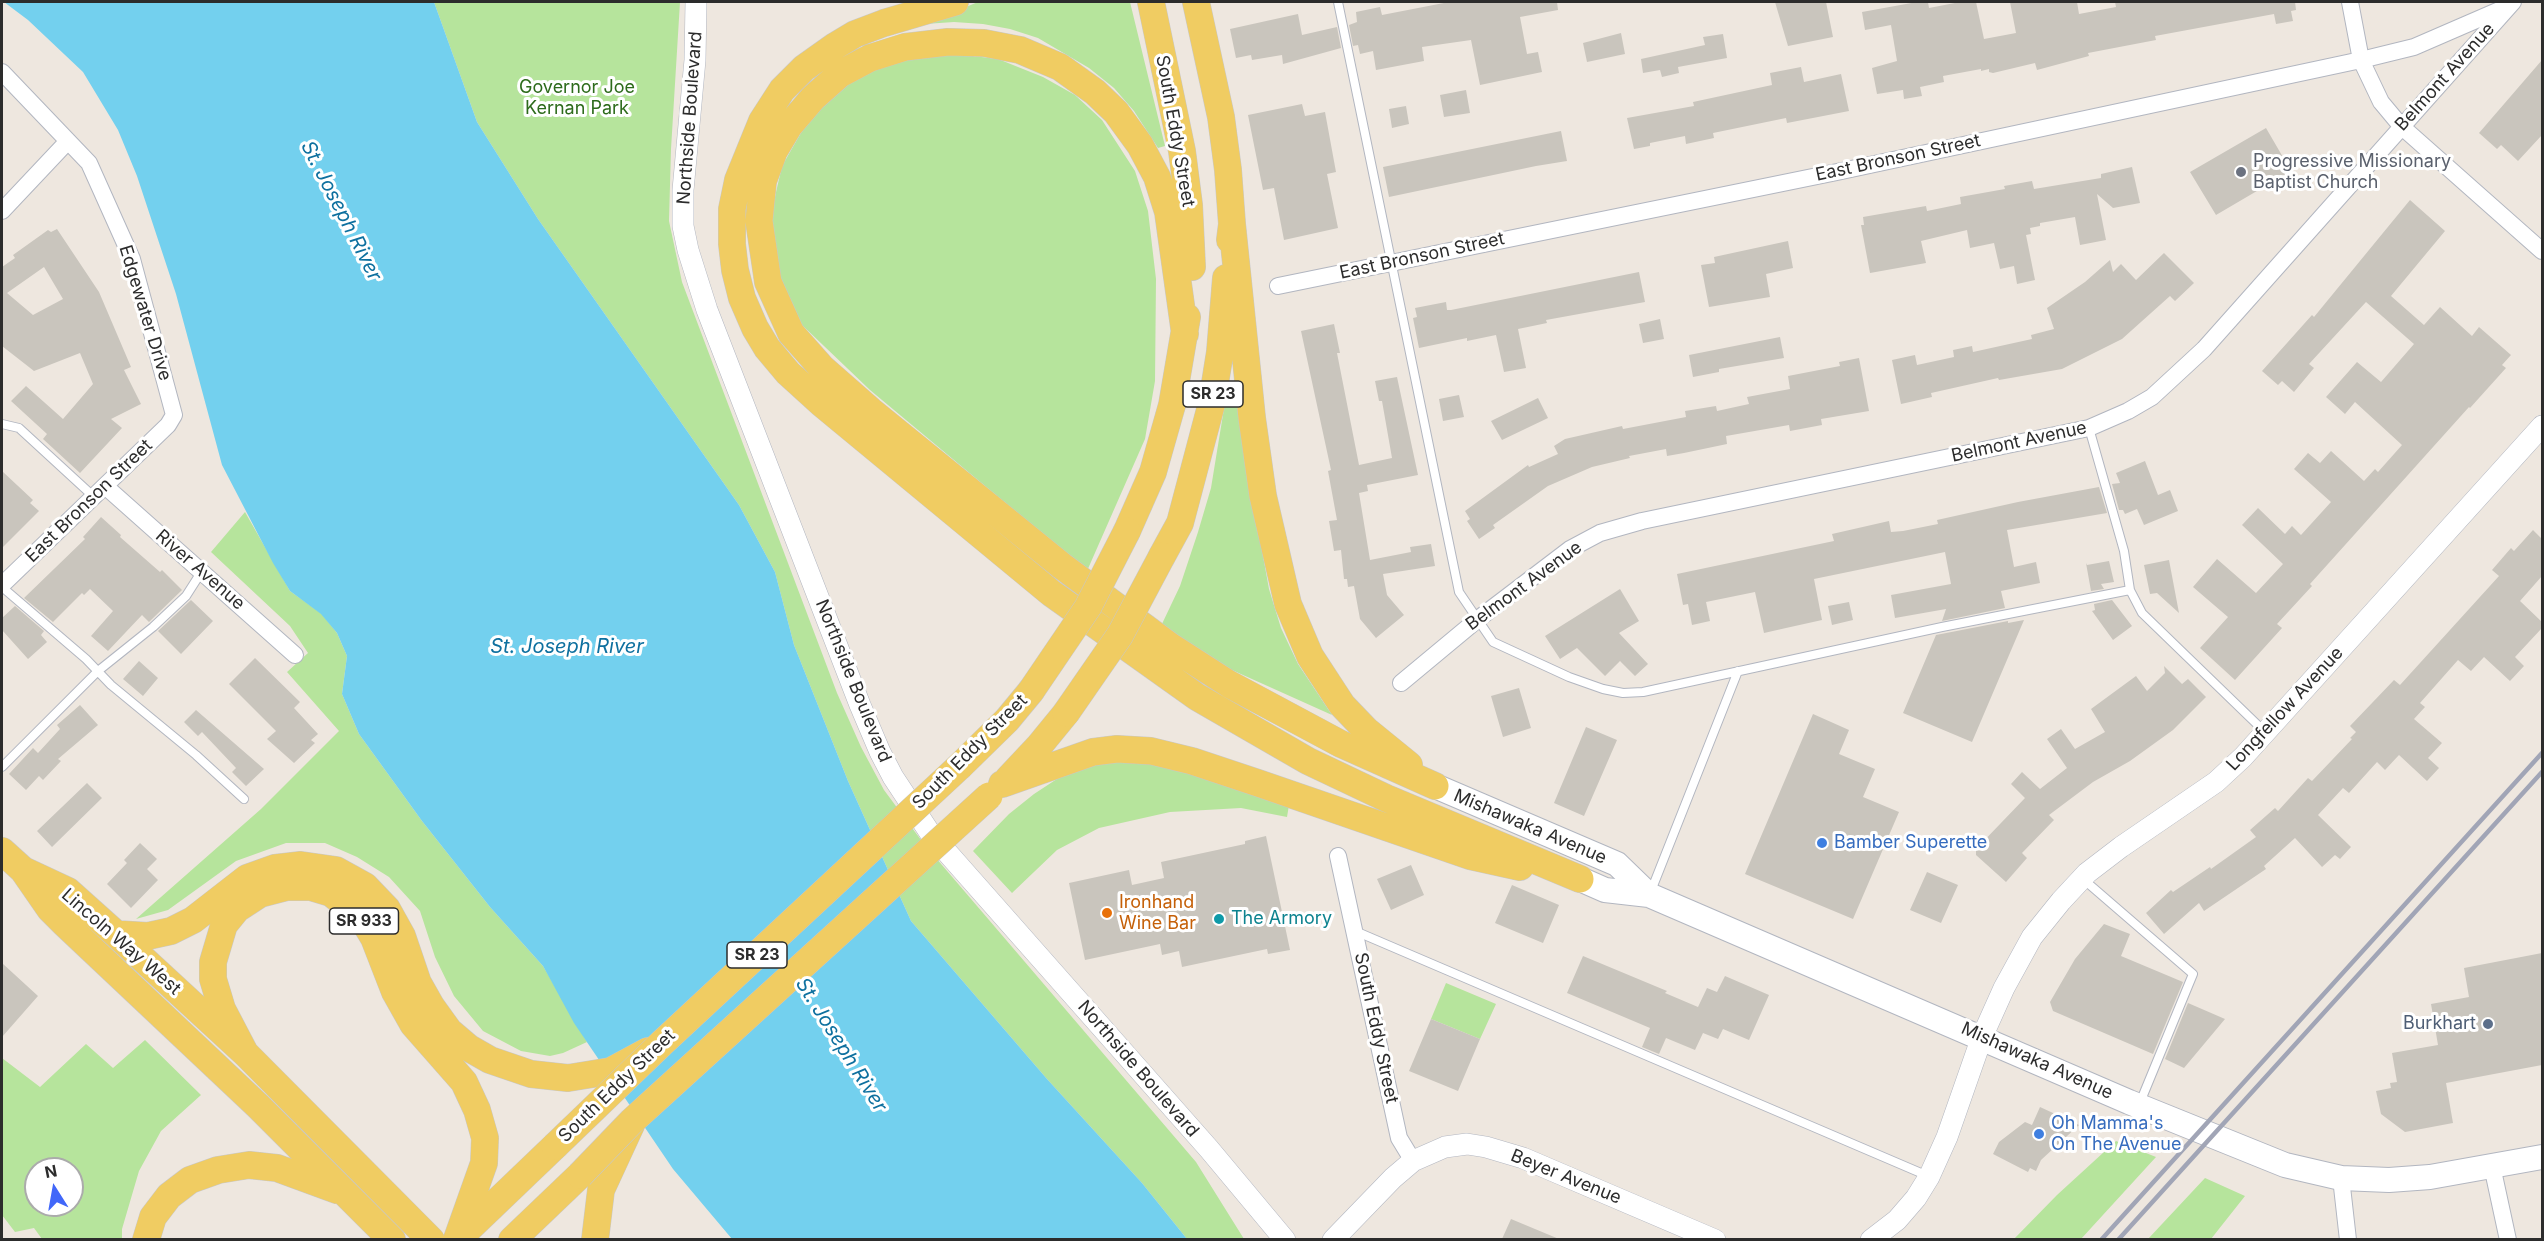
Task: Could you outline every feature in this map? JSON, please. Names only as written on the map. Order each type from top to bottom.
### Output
[{"type":"main road","points":[[955,2],[884,23],[855,34],[835,46],[804,68],[782,90],[762,121],[738,180],[732,209],[732,244],[742,298],[767,348],[788,373],[821,403],[1051,593],[1197,697],[1277,745],[1386,798],[1580,879]]},
{"type":"main road","name":"South Eddy Street","points":[[485,1196],[555,1146],[662,1042],[960,766],[1007,720],[1031,691],[1088,607],[1127,531],[1152,472],[1166,427],[1185,334],[1192,272],[1190,205],[1182,151],[1151,2]]},
{"type":"main road","name":"South Eddy Street","points":[[516,1236],[591,1183],[632,1121],[996,790],[1040,746],[1120,635],[1180,523],[1212,402],[1220,352],[1232,224],[1221,117],[1196,2]]},
{"type":"main road","points":[[1185,334],[1168,212],[1157,177],[1140,145],[1116,112],[1095,92],[1060,67],[1020,50],[984,43],[948,42],[905,47],[870,58],[840,74],[813,98],[789,126],[774,151],[763,182],[759,221],[768,282],[791,333],[822,368],[871,411],[1062,566],[1170,646],[1228,684],[1341,744],[1435,786]]},
{"type":"main road","points":[[1232,224],[1251,418],[1279,574],[1291,612],[1310,656],[1342,705],[1366,730],[1435,786]]},
{"type":"main road","points":[[996,790],[1071,758],[1093,752],[1117,749],[1151,751],[1192,761],[1470,856],[1580,879]]},
{"type":"main road","name":"Mishawaka Avenue","points":[[1435,786],[1617,864],[1649,895]]},
{"type":"main road","points":[[2,851],[23,870]]},
{"type":"main road","points":[[116,934],[148,936],[171,931],[193,920],[247,878],[275,868],[301,865],[336,870],[365,886],[387,909],[402,936],[418,983],[431,1006],[449,1031],[490,1060],[531,1074],[568,1078],[611,1071],[662,1042]]},
{"type":"main road","name":"Lincoln Way West","points":[[23,870],[68,891],[116,934],[245,1053],[431,1239]]},
{"type":"main road","name":"Lincoln Way West","points":[[23,870],[50,909],[258,1106],[392,1239]]},
{"type":"main road","name":"Mishawaka Avenue","points":[[1580,879],[1605,890],[1649,895],[2139,1106],[2284,1165],[2342,1178],[2389,1180],[2430,1177],[2542,1157]]},
{"type":"main road","name":"SR 933","points":[[245,1053],[222,1009],[213,979],[213,962],[224,925],[237,909],[260,894],[286,887],[311,887],[331,893],[362,918],[374,938],[395,992],[413,1024],[464,1082],[477,1110],[485,1138],[485,1196],[457,1239]]},
{"type":"main road","points":[[146,1239],[153,1217],[169,1196],[190,1180],[218,1170],[249,1165],[277,1168],[347,1194]]},
{"type":"main road","points":[[591,1183],[594,1239]]},
{"type":"street","name":"Northside Boulevard","points":[[696,2],[695,60],[683,190],[683,226],[688,250],[696,281],[711,321],[880,752],[893,777],[930,833],[1209,1149],[1285,1239]]},
{"type":"street","points":[[2350,2],[2361,60],[2381,102],[2402,126],[2542,251]]},
{"type":"street","name":"East Bronson Street","points":[[1278,286],[1837,172],[2361,60],[2414,47],[2450,33],[2512,3]]},
{"type":"street","name":"Belmont Avenue","points":[[1401,683],[1478,619],[1570,549],[1600,533],[1642,521],[2089,428],[2128,411],[2152,397],[2180,373],[2512,3]]},
{"type":"street","name":"Edgewater Drive","points":[[2,72],[89,163],[132,260],[174,415]]},
{"type":"street","points":[[2,211],[68,141]]},
{"type":"street","name":"East Bronson Street","points":[[2,586],[168,425],[174,415]]},
{"type":"street","name":"Longfellow Avenue","points":[[1982,1038],[2004,988],[2032,937],[2082,879],[2121,847],[2216,782],[2266,733],[2542,426]]},
{"type":"street","name":"River Avenue","points":[[99,491],[202,571],[295,655]]},
{"type":"street","name":"South Eddy Street","points":[[1338,856],[1400,1138],[1413,1161]]},
{"type":"street","points":[[1870,1239],[1897,1220],[1916,1198],[1929,1177],[1947,1137],[1982,1038]]},
{"type":"street","name":"Beyer Avenue","points":[[1334,1239],[1393,1178],[1413,1161],[1445,1147],[1467,1144],[1523,1158],[1715,1239]]},
{"type":"street","points":[[2492,1166],[2508,1239]]},
{"type":"street","points":[[2342,1178],[2348,1239]]},
{"type":"lane","points":[[1338,2],[1459,592],[1493,642],[1569,677],[1603,689],[1623,693],[1643,692],[2130,590]]},
{"type":"lane","points":[[2,424],[19,428],[99,491]]},
{"type":"lane","points":[[2089,428],[2124,551],[2130,590],[2142,613],[2266,733]]},
{"type":"lane","points":[[2,767],[98,671],[153,627],[186,596],[202,571]]},
{"type":"lane","points":[[2,586],[111,685],[196,754],[244,799]]},
{"type":"lane","points":[[1649,895],[1738,671]]},
{"type":"lane","points":[[2082,879],[2193,974],[2139,1106]]},
{"type":"lane","points":[[1355,931],[1929,1177]]},
{"type":"green space","name":"Governor Joe Kernan Park","points":[[434,2],[680,2],[669,221],[682,282],[837,693],[861,747],[884,790],[924,844],[1196,1162],[1244,1239],[1187,1239],[1142,1183],[1047,1079],[911,921],[848,781],[794,645],[775,572],[739,505],[538,219],[477,122]]},
{"type":"green space","points":[[978,2],[1130,2],[1165,146],[1158,148],[1134,111],[1114,88],[1089,68],[1038,38],[1010,29],[983,24],[954,22],[925,24]]},
{"type":"green space","points":[[948,53],[998,59],[1043,77],[1075,95],[1102,120],[1135,171],[1148,211],[1156,279],[1155,381],[1145,439],[1087,571],[870,390],[802,325],[785,296],[773,256],[771,214],[782,166],[806,124],[831,97],[862,74],[900,60]]},
{"type":"green space","points":[[1237,388],[1241,434],[1269,589],[1281,628],[1298,664],[1332,715],[1223,666],[1161,626],[1180,586],[1211,488],[1227,390]]},
{"type":"green space","points":[[245,512],[290,591],[322,614],[337,633],[347,656],[342,694],[359,734],[422,821],[490,907],[543,966],[587,1042],[550,1056],[521,1051],[483,1031],[454,996],[435,957],[420,911],[389,877],[357,857],[325,843],[286,843],[236,861],[168,910],[136,919],[261,809],[339,731],[287,672],[308,653],[290,626],[211,552]]},
{"type":"green space","points":[[1125,759],[1159,764],[1289,805],[1287,817],[1241,808],[1170,812],[1099,828],[1057,850],[1012,893],[973,851],[1009,814],[1063,775],[1094,762]]},
{"type":"green space","points":[[1446,983],[1496,1004],[1480,1039],[1431,1019]]},
{"type":"green space","points":[[145,1040],[201,1095],[161,1131],[139,1171],[122,1229],[122,1239],[42,1239],[34,1228],[15,1232],[2,1215],[2,1058],[40,1087],[86,1044],[113,1068]]},
{"type":"green space","points":[[2116,1141],[2156,1157],[2081,1239],[2014,1239],[2057,1195]]},
{"type":"green space","points":[[2205,1178],[2245,1196],[2211,1239],[2148,1239]]},
{"type":"water","name":"St. Joseph River","points":[[4,2],[434,2],[477,122],[538,219],[739,505],[775,572],[794,645],[848,781],[911,921],[1047,1079],[1142,1183],[1187,1239],[732,1239],[673,1169],[574,1023],[543,966],[490,907],[422,821],[359,734],[342,694],[347,656],[337,633],[321,614],[290,591],[222,465],[176,294],[137,176],[118,130],[83,72],[28,20]]},
{"type":"building","points":[[1449,2],[1557,2],[1558,10],[1520,17],[1527,54],[1538,52],[1542,72],[1480,85],[1471,40],[1422,47],[1424,61],[1376,70],[1373,51],[1360,54],[1358,45],[1353,46],[1349,25],[1357,22],[1356,12],[1380,7],[1382,15]]},
{"type":"building","points":[[1775,2],[1826,2],[1833,37],[1788,46]]},
{"type":"building","points":[[1928,2],[1929,8],[1960,2],[1976,2],[1984,39],[2016,33],[2010,2],[2077,2],[2079,14],[2116,7],[2115,2],[2295,2],[2296,10],[2291,11],[2293,21],[2276,24],[2274,14],[2155,36],[2156,40],[2088,53],[2089,56],[2037,70],[2035,63],[1993,73],[1989,72],[1989,69],[1981,71],[1981,69],[1943,76],[1944,82],[1920,87],[1922,96],[1904,99],[1903,90],[1877,94],[1872,68],[1897,61],[1891,25],[1865,30],[1862,12]]},
{"type":"building","points":[[1298,14],[1302,35],[1337,27],[1341,48],[1283,64],[1282,55],[1252,60],[1251,55],[1236,58],[1230,29]]},
{"type":"building","points":[[1621,33],[1625,54],[1587,62],[1583,43]]},
{"type":"building","points":[[1723,34],[1727,58],[1678,67],[1679,73],[1662,77],[1660,70],[1643,73],[1641,59],[1705,45],[1703,37]]},
{"type":"building","points":[[2542,60],[2542,135],[2518,161],[2501,145],[2497,149],[2479,133]]},
{"type":"building","points":[[1801,67],[1804,82],[1841,74],[1849,111],[1787,123],[1786,118],[1713,133],[1714,138],[1686,144],[1685,136],[1650,143],[1650,146],[1634,149],[1627,118],[1694,106],[1693,102],[1772,85],[1770,73]]},
{"type":"building","points":[[1466,90],[1470,113],[1444,117],[1440,95]]},
{"type":"building","points":[[1302,104],[1305,116],[1325,112],[1336,172],[1327,174],[1338,228],[1284,240],[1274,188],[1263,190],[1248,115]]},
{"type":"building","points":[[1406,106],[1409,124],[1392,128],[1389,109]]},
{"type":"building","name":"Progressive Missionary Baptist Church","points":[[2266,128],[2291,171],[2216,215],[2190,172]]},
{"type":"building","points":[[1561,131],[1567,161],[1389,197],[1383,167]]},
{"type":"building","points":[[2132,167],[2140,203],[2113,208],[2097,194],[2106,240],[2080,245],[2075,217],[2040,223],[2040,226],[2030,228],[2031,234],[2026,235],[2035,280],[2017,284],[2014,266],[2000,269],[1994,243],[1970,248],[1967,230],[1921,241],[1926,263],[1870,273],[1861,225],[1864,225],[1863,217],[1926,206],[1927,211],[1961,204],[1960,197],[2005,189],[2004,186],[2032,181],[2034,189],[2101,178],[2101,174]]},
{"type":"building","points":[[2410,200],[2445,231],[2391,296],[2424,325],[2440,307],[2472,336],[2479,327],[2511,355],[2502,365],[2506,368],[2310,584],[2312,586],[2277,624],[2282,628],[2235,680],[2200,648],[2228,617],[2193,587],[2217,559],[2256,593],[2283,564],[2242,525],[2258,508],[2285,534],[2292,526],[2301,535],[2331,502],[2294,469],[2308,453],[2320,463],[2331,451],[2364,481],[2375,469],[2378,472],[2402,445],[2355,402],[2345,414],[2326,397],[2357,362],[2381,382],[2414,344],[2366,302],[2309,364],[2314,368],[2294,392],[2282,381],[2278,385],[2262,371],[2312,315],[2314,317]]},
{"type":"building","points":[[57,229],[99,292],[131,367],[124,370],[141,404],[111,419],[122,428],[80,473],[43,439],[47,434],[11,401],[26,386],[63,419],[93,384],[80,353],[34,371],[2,346],[2,267],[15,258],[13,255],[48,230],[51,232]],"holes":[[[44,267],[63,299],[33,315],[7,293]]]},
{"type":"building","points":[[1788,241],[1793,268],[1766,274],[1770,297],[1709,307],[1701,265],[1715,263],[1714,257]]},
{"type":"building","points":[[2164,253],[2194,283],[2175,301],[2170,296],[2122,339],[2062,369],[1999,380],[1998,378],[1931,393],[1932,397],[1901,404],[1892,360],[1915,355],[1917,365],[1954,357],[1953,350],[1972,346],[1973,352],[2032,339],[2031,335],[2054,329],[2047,308],[2085,282],[2110,260],[2113,272],[2121,264],[2136,280]]},
{"type":"building","points":[[1639,272],[1645,302],[1546,320],[1547,323],[1518,329],[1526,368],[1504,372],[1496,335],[1467,341],[1467,338],[1419,348],[1413,318],[1417,317],[1415,308],[1446,302],[1447,310],[1451,310]]},
{"type":"building","points":[[1660,319],[1664,339],[1643,343],[1639,324]]},
{"type":"building","points":[[1334,324],[1340,353],[1337,353],[1359,465],[1392,458],[1382,401],[1379,401],[1375,381],[1397,377],[1418,475],[1367,485],[1368,491],[1359,493],[1370,560],[1411,552],[1410,547],[1431,544],[1435,566],[1383,574],[1387,595],[1404,615],[1376,638],[1360,619],[1354,586],[1348,587],[1347,579],[1344,579],[1341,550],[1334,551],[1329,521],[1337,520],[1328,471],[1331,470],[1301,331]]},
{"type":"building","points":[[1780,337],[1784,358],[1719,369],[1719,372],[1693,377],[1689,355]]},
{"type":"building","points":[[1859,358],[1869,411],[1821,419],[1822,425],[1790,431],[1789,425],[1726,436],[1727,444],[1684,453],[1667,456],[1666,449],[1629,456],[1630,458],[1592,467],[1548,486],[1493,525],[1495,528],[1479,539],[1467,521],[1470,519],[1465,511],[1528,465],[1529,467],[1558,454],[1554,446],[1565,439],[1622,426],[1623,429],[1686,417],[1685,411],[1716,406],[1717,411],[1749,404],[1747,397],[1790,389],[1788,376],[1840,366],[1839,362]]},
{"type":"building","points":[[1459,395],[1464,417],[1443,421],[1439,399]]},
{"type":"building","points":[[1538,398],[1548,418],[1502,440],[1491,421]]},
{"type":"building","points":[[2145,461],[2158,495],[2170,490],[2178,511],[2144,525],[2137,509],[2125,514],[2123,510],[2119,510],[2112,484],[2120,483],[2116,473]]},
{"type":"building","points":[[2,471],[33,500],[30,503],[39,511],[2,548]]},
{"type":"building","points":[[2099,487],[2107,513],[2007,530],[2014,567],[2036,562],[2040,583],[2001,591],[2005,608],[1942,621],[1946,609],[1895,618],[1891,595],[1951,584],[1945,552],[1814,579],[1822,620],[1764,633],[1755,592],[1706,602],[1710,621],[1692,625],[1688,604],[1683,605],[1677,574],[1834,541],[1832,534],[1889,521],[1891,532],[1903,531],[1938,524],[1937,520]]},
{"type":"building","points":[[101,517],[121,535],[120,537],[160,572],[162,570],[182,590],[149,622],[142,615],[108,651],[91,636],[113,611],[90,589],[84,595],[82,593],[53,622],[24,598],[85,539],[83,537]]},
{"type":"building","points":[[2533,530],[2542,539],[2542,576],[2520,601],[2542,622],[2542,628],[2515,657],[2524,666],[2510,681],[2484,657],[2471,671],[2458,660],[2420,703],[2425,707],[2414,719],[2442,743],[2428,758],[2439,768],[2427,781],[2399,755],[2385,770],[2377,762],[2349,793],[2343,788],[2318,815],[2351,847],[2340,859],[2335,855],[2322,867],[2295,838],[2264,866],[2266,869],[2204,911],[2199,903],[2164,934],[2146,913],[2171,890],[2173,892],[2210,867],[2211,869],[2256,837],[2250,830],[2275,808],[2278,811],[2308,778],[2312,781],[2352,739],[2350,738],[2356,732],[2350,726],[2394,680],[2400,685],[2499,576],[2492,570],[2511,548],[2514,551]]},
{"type":"building","points":[[2169,560],[2179,613],[2157,593],[2150,594],[2144,565]]},
{"type":"building","points":[[2109,561],[2114,582],[2101,584],[2104,589],[2091,591],[2086,563],[2087,565]]},
{"type":"building","points":[[1620,589],[1639,621],[1619,633],[1648,664],[1635,676],[1620,661],[1605,676],[1577,648],[1560,659],[1545,636]]},
{"type":"building","points":[[191,600],[213,621],[181,654],[158,631]]},
{"type":"building","points":[[2112,600],[2132,626],[2113,640],[2092,611],[2095,610],[2094,604]]},
{"type":"building","points":[[1849,602],[1853,620],[1832,625],[1828,606]]},
{"type":"building","points":[[15,606],[44,631],[41,635],[47,642],[28,659],[2,630],[2,618]]},
{"type":"building","points":[[2024,620],[1972,742],[1903,713],[1936,635]]},
{"type":"building","points":[[255,658],[300,702],[294,708],[318,734],[311,740],[315,743],[294,763],[267,739],[276,731],[229,684]]},
{"type":"building","points":[[139,661],[158,678],[143,696],[123,679]]},
{"type":"building","points":[[2164,666],[2182,684],[2188,679],[2206,697],[2173,730],[2130,761],[2093,782],[2049,815],[2054,820],[2022,853],[2027,858],[2006,882],[1976,855],[1976,849],[2025,798],[2011,784],[2022,772],[2040,789],[2067,768],[2047,739],[2061,729],[2075,749],[2105,732],[2091,709],[2136,676],[2147,691],[2165,673]]},
{"type":"building","points":[[1519,688],[1531,728],[1503,737],[1491,696]]},
{"type":"building","points":[[80,705],[98,725],[58,759],[61,761],[43,780],[39,776],[26,790],[9,774],[33,748],[38,753],[60,729],[57,725]]},
{"type":"building","points":[[196,710],[264,769],[246,786],[232,772],[236,768],[202,732],[198,736],[184,722]]},
{"type":"building","name":"Bamber Superette","points":[[1813,714],[1849,730],[1839,754],[1875,769],[1863,797],[1899,812],[1853,919],[1745,874]]},
{"type":"building","points":[[1586,727],[1617,740],[1584,816],[1554,803]]},
{"type":"building","points":[[87,783],[102,798],[52,847],[37,831]]},
{"type":"building","name":"The Armory","points":[[1266,836],[1290,950],[1268,954],[1267,949],[1182,967],[1179,951],[1162,955],[1160,944],[1085,960],[1069,883],[1129,870],[1132,885],[1164,878],[1161,862],[1245,844],[1245,841]]},
{"type":"building","points":[[140,843],[157,859],[147,869],[158,880],[131,908],[107,884],[127,863],[124,860]]},
{"type":"building","points":[[1411,865],[1424,895],[1391,910],[1377,879]]},
{"type":"building","points":[[1927,872],[1958,885],[1941,923],[1910,910]]},
{"type":"building","points":[[1512,885],[1559,905],[1543,943],[1495,923]]},
{"type":"building","points":[[2104,924],[2130,934],[2121,956],[2183,982],[2153,1054],[2053,1011],[2050,1002],[2075,959]]},
{"type":"building","name":"Burkhart","points":[[2542,953],[2542,1065],[2446,1083],[2453,1123],[2405,1132],[2381,1114],[2376,1091],[2391,1088],[2390,1083],[2397,1082],[2392,1053],[2438,1045],[2431,1004],[2469,997],[2464,968]]},
{"type":"building","points":[[1583,956],[1667,991],[1665,993],[1698,1007],[1707,988],[1717,992],[1725,976],[1769,995],[1749,1040],[1723,1029],[1718,1039],[1703,1033],[1695,1050],[1666,1038],[1659,1054],[1642,1047],[1650,1028],[1567,993]]},
{"type":"building","points":[[2,963],[38,996],[2,1037]]},
{"type":"building","points":[[2188,1003],[2225,1019],[2184,1068],[2165,1059]]},
{"type":"building","points":[[1431,1019],[1480,1039],[1458,1091],[1409,1071]]},
{"type":"building","name":"Oh Mamma's On The Avenue","points":[[2040,1107],[2079,1125],[2041,1160],[2036,1171],[2030,1168],[2028,1172],[1993,1154],[1999,1142],[2025,1122],[2032,1125]]},
{"type":"building","points":[[1511,1219],[1559,1239],[1502,1239]]},
{"type":"railway","points":[[2101,1240],[2542,753]]},
{"type":"railway","points":[[2118,1240],[2542,772]]},
{"type":"place","name":"Progressive Missionary Baptist Church","points":[[2241,172]]},
{"type":"place","name":"Bamber Superette","points":[[1822,843]]},
{"type":"place","name":"Ironhand Wine Bar","points":[[1107,913]]},
{"type":"place","name":"The Armory","points":[[1219,919]]},
{"type":"place","name":"Burkhart","points":[[2488,1024]]},
{"type":"place","name":"Oh Mamma's On The Avenue","points":[[2039,1134]]}]
